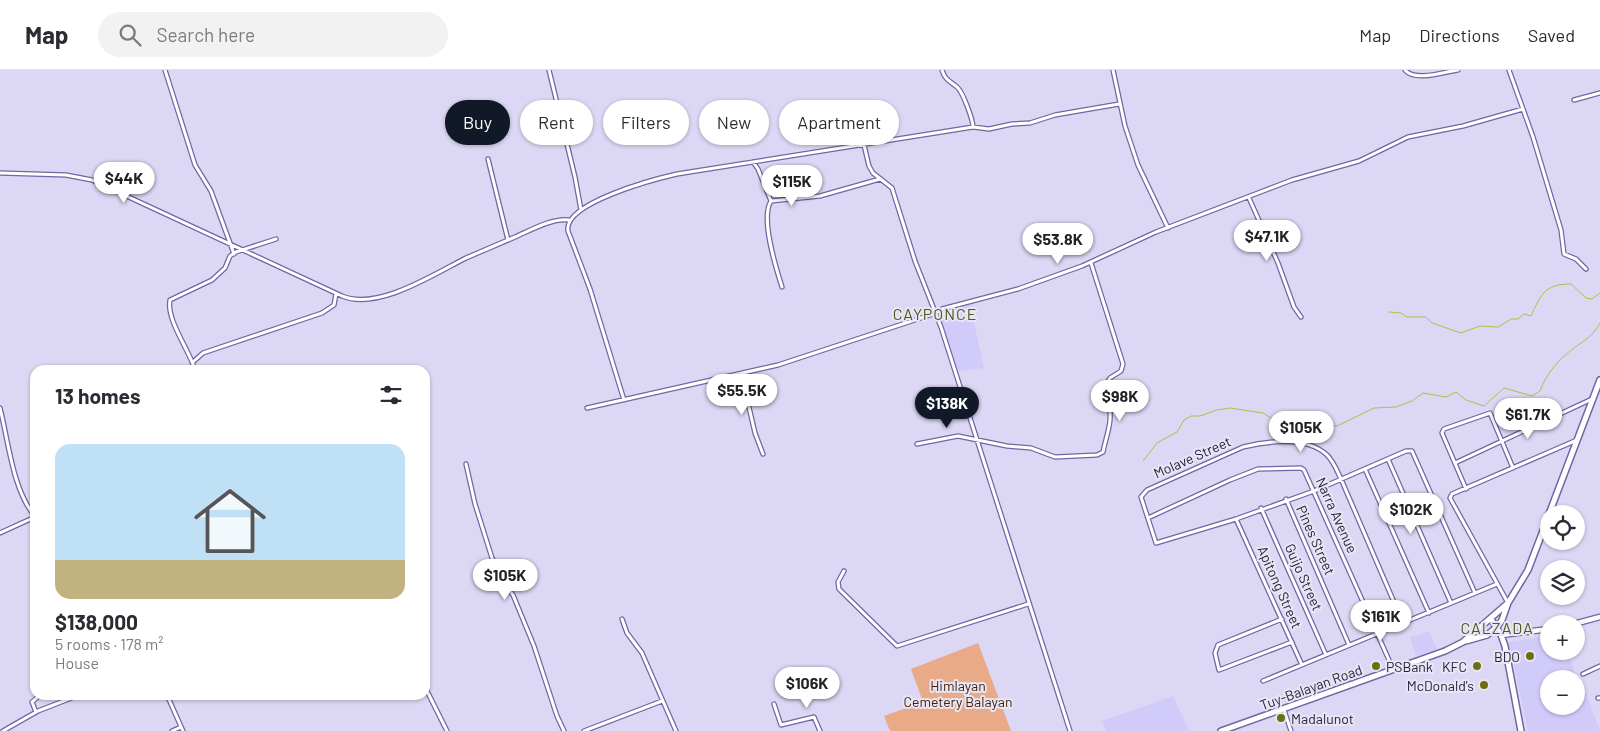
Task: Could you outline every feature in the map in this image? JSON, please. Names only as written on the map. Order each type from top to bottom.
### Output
[{"type":"main road","points":[[1552,505],[1600,380]]},
{"type":"main road","points":[[1497,627],[1508,603],[1528,570],[1540,538]]},
{"type":"main road","name":"Tuy-Balayan Road","points":[[1221,731],[1445,651],[1463,642],[1491,620],[1508,603]]},
{"type":"main road","points":[[1585,621],[1600,617]]},
{"type":"main road","points":[[1491,620],[1501,634],[1521,731]]},
{"type":"main road","name":"Tuy-Balayan Road","points":[[1463,642],[1481,638],[1497,627]]},
{"type":"main road","points":[[1501,634],[1540,630]]},
{"type":"street","points":[[166,70],[195,164],[211,191],[234,254]]},
{"type":"street","points":[[549,70],[576,177],[581,210]]},
{"type":"street","points":[[942,70],[945,78],[957,86],[960,91],[971,116],[973,127]]},
{"type":"street","points":[[1112,70],[1119,104],[1141,174],[1168,228]]},
{"type":"street","points":[[1405,70],[1409,74],[1416,76],[1458,70]]},
{"type":"street","points":[[1509,70],[1561,230],[1564,254],[1576,259],[1586,268]]},
{"type":"street","points":[[1574,100],[1600,93]]},
{"type":"street","points":[[899,139],[973,127],[989,129],[1012,124],[1030,123],[1056,115],[1119,104]]},
{"type":"street","points":[[587,408],[778,365],[936,313],[942,309],[1018,289],[1091,263],[1127,244],[1292,180],[1359,161],[1408,137],[1463,126],[1522,108]]},
{"type":"street","points":[[0,173],[66,174],[92,180],[354,300],[375,298],[405,288],[508,240],[554,222],[569,220],[581,210],[644,181],[864,145],[869,166],[880,179],[892,188],[915,261],[936,313],[1070,731]]},
{"type":"street","points":[[488,159],[508,240]]},
{"type":"street","points":[[753,162],[758,168],[771,201]]},
{"type":"street","points":[[771,201],[820,196],[880,179]]},
{"type":"street","points":[[1249,198],[1278,263],[1294,307],[1301,317]]},
{"type":"street","points":[[771,201],[768,206],[769,236],[782,287]]},
{"type":"street","points":[[569,220],[568,231],[590,290],[624,400]]},
{"type":"street","points":[[194,365],[176,325],[169,305],[170,300],[212,280],[225,268],[234,254],[243,249],[276,239]]},
{"type":"street","points":[[917,444],[958,436],[1031,448],[1055,457],[1097,455],[1103,452],[1104,441],[1111,425],[1109,404],[1102,391],[1110,378],[1121,371],[1123,364],[1091,263]]},
{"type":"street","points":[[193,362],[203,353],[322,313],[334,305],[336,293]]},
{"type":"street","points":[[744,374],[755,433],[762,454]]},
{"type":"street","points":[[1455,463],[1592,399]]},
{"type":"street","points":[[0,408],[18,482],[30,511]]},
{"type":"street","points":[[1466,489],[1442,433],[1444,429],[1490,413],[1513,468]]},
{"type":"street","points":[[1508,603],[1450,498],[1452,494],[1577,440]]},
{"type":"street","name":"Molave Street","points":[[1236,518],[1156,543],[1141,497],[1147,490],[1221,456],[1260,443],[1311,445],[1333,462],[1403,623]]},
{"type":"street","points":[[1236,518],[1286,499],[1314,491],[1406,450],[1412,451],[1475,593]]},
{"type":"street","points":[[1388,458],[1451,603]]},
{"type":"street","points":[[466,464],[474,504],[492,558],[503,582],[516,602],[564,731]]},
{"type":"street","name":"Narra Avenue","points":[[1148,518],[1258,469],[1301,468],[1314,491],[1393,669]]},
{"type":"street","points":[[1365,469],[1429,612]]},
{"type":"street","name":"Pines Street","points":[[1286,499],[1349,645]]},
{"type":"street","name":"Guijo Street","points":[[1261,508],[1326,655]]},
{"type":"street","points":[[0,533],[30,518]]},
{"type":"street","name":"Apitong Street","points":[[1236,518],[1302,665]]},
{"type":"street","points":[[844,571],[838,582],[838,589],[897,646],[1028,604]]},
{"type":"street","points":[[1263,681],[1497,584]]},
{"type":"street","points":[[622,619],[627,633],[642,653],[676,731]]},
{"type":"street","points":[[1282,619],[1218,645],[1215,653],[1219,670],[1292,642]]},
{"type":"street","points":[[1585,673],[1600,666]]},
{"type":"street","points":[[430,697],[447,731]]},
{"type":"street","points":[[34,700],[32,702],[36,712]]},
{"type":"street","points":[[3,731],[36,712],[66,700]]},
{"type":"street","points":[[169,700],[182,729],[172,731]]},
{"type":"street","points":[[584,731],[662,701]]},
{"type":"street","points":[[774,704],[781,725],[814,717],[820,731]]},
{"type":"street","points":[[1284,710],[1291,731]]},
{"type":"shaded area","points":[[970,304],[984,368],[957,371],[939,313]]},
{"type":"shaded area","points":[[1429,632],[1437,649],[1416,656],[1410,637]]},
{"type":"shaded area","points":[[1540,637],[1540,660],[1571,660],[1574,670],[1540,670],[1540,715],[1585,715],[1585,690],[1600,731],[1528,731],[1509,642]]},
{"type":"shaded area","points":[[1173,696],[1189,731],[1106,731],[1102,721]]},
{"type":"green space","name":"Himlayan Cemetery Balayan","points":[[978,643],[1011,731],[890,731],[884,716],[923,702],[911,669]]},
{"type":"waterway","points":[[1389,312],[1401,313],[1407,317],[1426,317],[1432,323],[1461,333],[1480,326],[1498,327],[1511,319],[1518,319],[1524,314],[1531,316],[1541,297],[1555,286],[1571,284],[1586,298],[1592,299],[1600,293]]},
{"type":"waterway","points":[[1143,461],[1157,443],[1177,432],[1184,420],[1191,416],[1200,416],[1217,410],[1230,408],[1263,413],[1271,418],[1299,416],[1320,424],[1337,426],[1374,408],[1396,407],[1412,401],[1423,393],[1446,397],[1456,392],[1466,400],[1484,406],[1504,388],[1532,396],[1540,391],[1549,373],[1558,362],[1591,335],[1600,323]]},
{"type":"place","name":"BDO","points":[[1530,656]]},
{"type":"place","name":"PSBank","points":[[1376,666]]},
{"type":"place","name":"KFC","points":[[1477,666]]},
{"type":"place","name":"McDonald's","points":[[1484,685]]},
{"type":"place","name":"Madalunot","points":[[1281,718]]},
{"type":"district","name":"CAYPONCE","points":[[935,313]]},
{"type":"district","name":"CALZADA","points":[[1497,627]]}]
